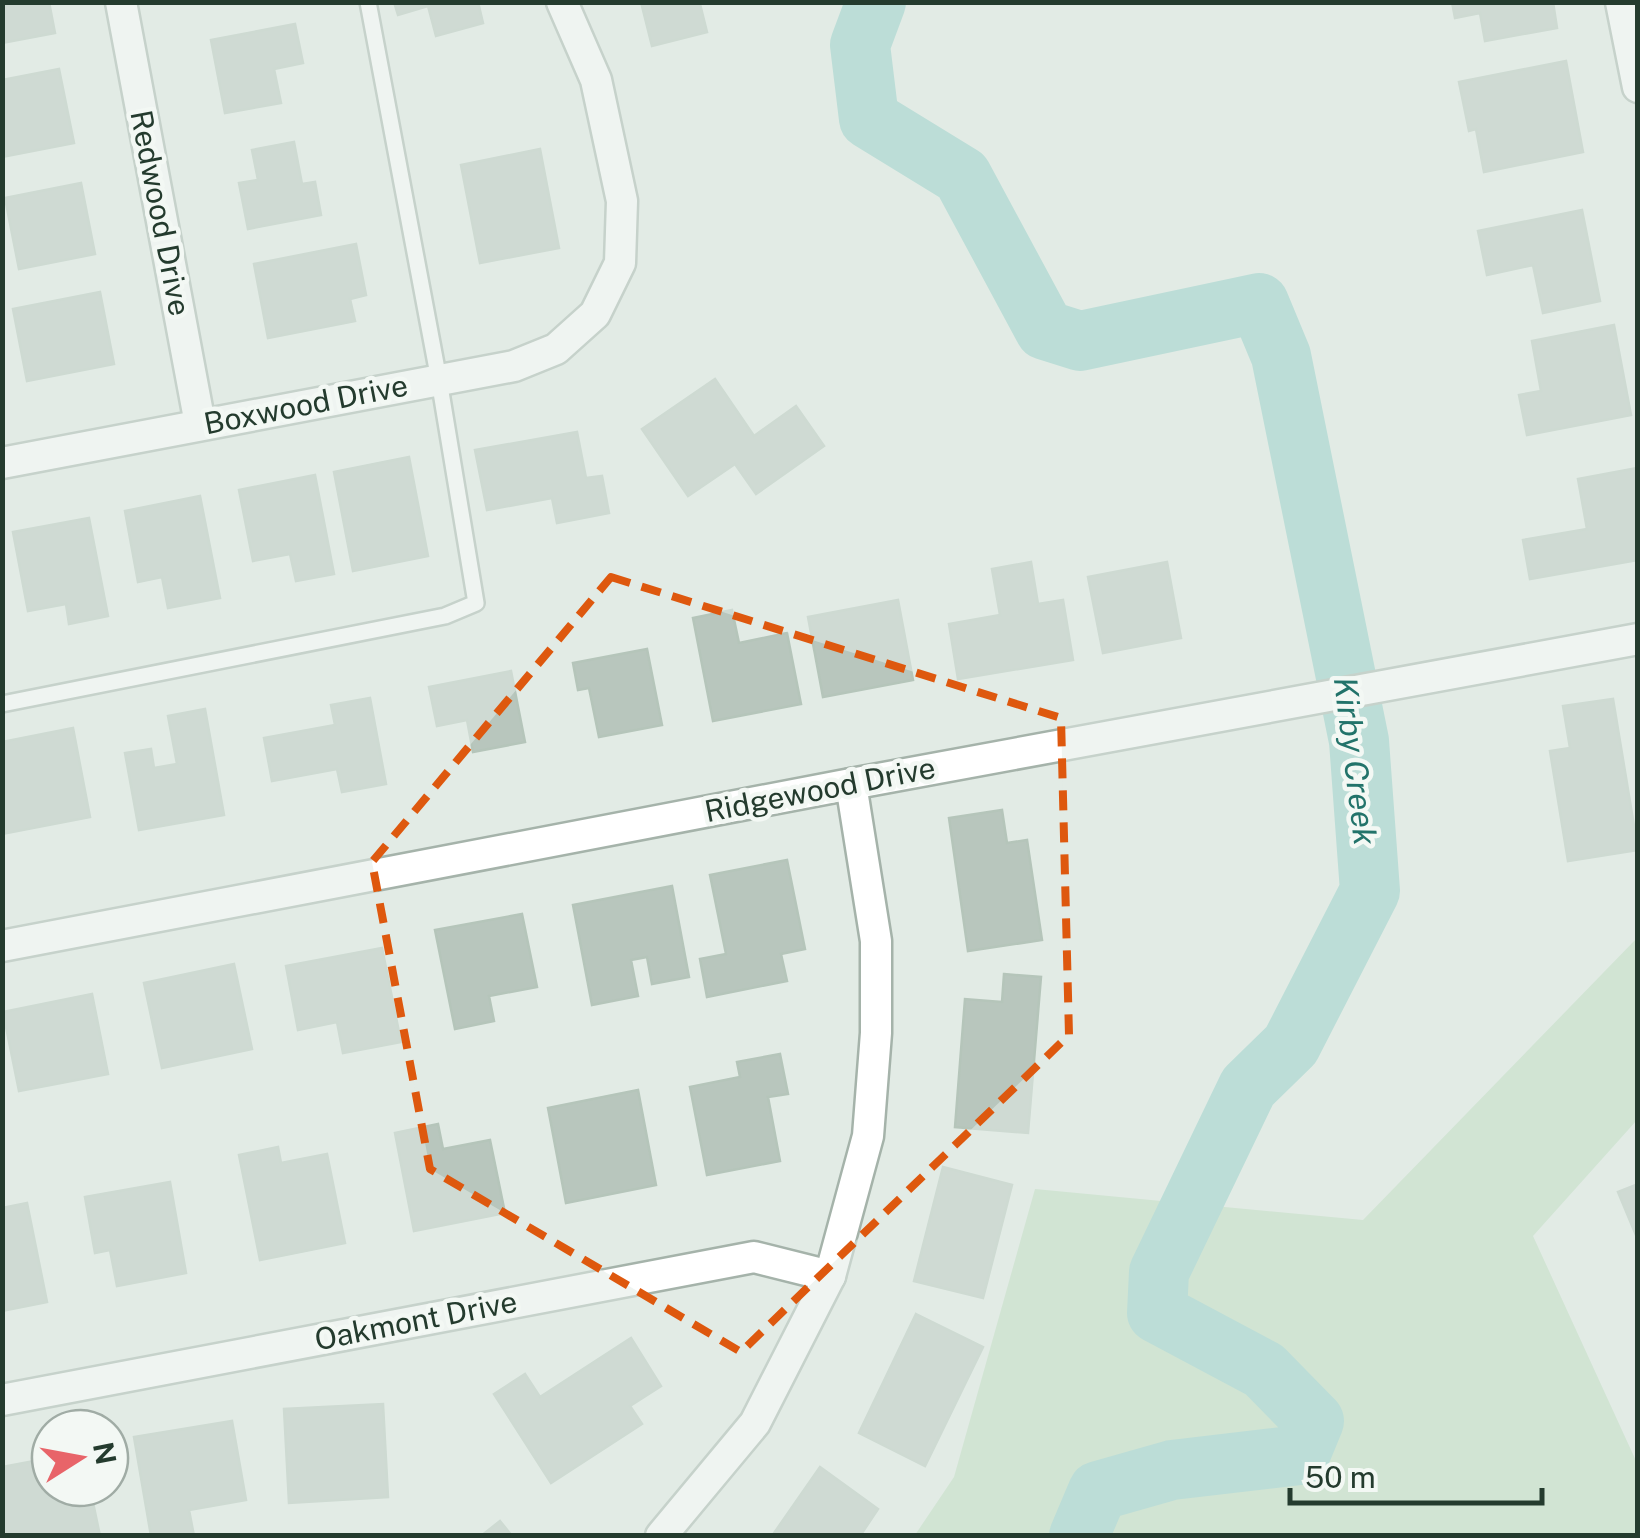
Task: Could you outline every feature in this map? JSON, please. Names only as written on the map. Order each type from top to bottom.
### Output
[{"type":"street","name":"Redwood Drive","points":[[121,2],[200,424]]},
{"type":"street","name":"Boxwood Drive","points":[[2,463],[514,366],[556,349],[595,314],[620,263],[622,201],[596,80],[562,2]]},
{"type":"street","points":[[1620,2],[1638,86]]},
{"type":"street","name":"Ridgewood Drive","points":[[2,946],[1638,639]]},
{"type":"street","points":[[661,1536],[755,1423],[830,1276],[868,1136],[876,1033],[876,941],[851,784]]},
{"type":"street","name":"Oakmont Drive","points":[[2,1400],[754,1257],[830,1276]]},
{"type":"lane","points":[[2,704],[445,616],[476,603],[368,2]]},
{"type":"highlighted area","points":[[611,577],[1061,718],[1069,1035],[741,1352],[430,1169],[372,862]]},
{"type":"green space","points":[[1637,938],[1637,1120],[1533,1236],[1637,1463],[1637,1535],[915,1535],[954,1477],[1035,1189],[1363,1220]]},
{"type":"building","points":[[2,2],[49,2],[55,33],[2,43]]},
{"type":"building","points":[[394,2],[478,2],[483,23],[436,36],[428,6],[398,15]]},
{"type":"building","points":[[641,2],[704,2],[700,4],[707,32],[652,46]]},
{"type":"building","points":[[1452,2],[1553,2],[1557,28],[1485,41],[1480,13],[1455,18]]},
{"type":"building","points":[[295,24],[303,63],[274,69],[281,103],[225,113],[211,40]]},
{"type":"building","points":[[1566,61],[1583,152],[1484,172],[1476,129],[1469,131],[1459,82]]},
{"type":"building","points":[[59,69],[74,143],[2,157],[2,80]]},
{"type":"building","points":[[294,142],[302,184],[315,182],[321,215],[248,229],[239,183],[258,180],[252,150]]},
{"type":"building","points":[[540,149],[559,248],[480,263],[461,165]]},
{"type":"building","points":[[81,183],[95,254],[19,269],[5,198]]},
{"type":"building","points":[[1582,210],[1600,301],[1543,313],[1533,265],[1487,275],[1478,231]]},
{"type":"building","points":[[356,244],[366,295],[350,299],[355,321],[268,338],[254,264]]},
{"type":"building","points":[[100,292],[114,364],[27,381],[13,309]]},
{"type":"building","points":[[1614,325],[1631,415],[1527,435],[1519,395],[1541,391],[1532,341]]},
{"type":"building","points":[[715,379],[754,436],[796,406],[824,446],[756,494],[735,464],[688,496],[642,429]]},
{"type":"building","points":[[577,432],[586,478],[602,476],[609,513],[557,523],[552,498],[487,510],[475,450]]},
{"type":"building","points":[[409,457],[428,556],[353,571],[334,472]]},
{"type":"building","points":[[1637,468],[1638,560],[1530,579],[1523,540],[1587,529],[1578,479]]},
{"type":"building","points":[[315,475],[334,574],[296,581],[290,554],[253,561],[239,490]]},
{"type":"building","points":[[200,496],[220,598],[168,608],[162,577],[138,582],[125,511]]},
{"type":"building","points":[[89,518],[108,616],[69,624],[66,604],[28,611],[13,532]]},
{"type":"building","points":[[1031,562],[1038,604],[1063,600],[1073,660],[958,679],[949,624],[1000,615],[992,569]]},
{"type":"building","points":[[1167,562],[1181,638],[1103,653],[1088,577]]},
{"type":"building","points":[[898,600],[913,680],[823,697],[808,617]]},
{"type":"building","points":[[732,610],[739,643],[787,633],[801,704],[713,721],[693,618]]},
{"type":"building","points":[[647,649],[662,725],[599,737],[589,688],[578,690],[573,663]]},
{"type":"building","points":[[511,671],[525,742],[473,752],[467,720],[437,726],[429,687]]},
{"type":"building","points":[[370,698],[386,784],[342,792],[337,769],[272,781],[264,738],[335,725],[331,705]]},
{"type":"building","points":[[1613,699],[1638,850],[1568,861],[1550,751],[1570,748],[1563,706]]},
{"type":"building","points":[[205,709],[224,815],[139,830],[125,753],[151,749],[154,768],[177,764],[168,716]]},
{"type":"building","points":[[73,728],[90,817],[2,834],[2,742]]},
{"type":"building","points":[[1002,810],[1007,843],[1027,840],[1042,940],[968,951],[949,818]]},
{"type":"building","points":[[787,860],[805,949],[781,954],[787,981],[707,997],[700,959],[726,954],[710,875]]},
{"type":"building","points":[[672,886],[689,977],[652,984],[647,957],[631,960],[638,996],[592,1005],[573,905]]},
{"type":"building","points":[[522,914],[537,987],[489,996],[494,1021],[455,1029],[435,930]]},
{"type":"building","points":[[382,948],[401,1042],[343,1053],[337,1022],[298,1030],[286,966]]},
{"type":"building","points":[[234,964],[252,1049],[162,1068],[144,983]]},
{"type":"building","points":[[1004,974],[1041,977],[1028,1133],[955,1127],[965,999],[1002,1002]]},
{"type":"building","points":[[92,994],[108,1074],[19,1091],[3,1012]]},
{"type":"building","points":[[780,1054],[788,1094],[768,1097],[780,1161],[707,1175],[690,1087],[740,1077],[737,1062]]},
{"type":"building","points":[[638,1090],[656,1185],[566,1203],[548,1108]]},
{"type":"building","points":[[438,1124],[443,1149],[490,1140],[505,1213],[414,1231],[395,1133]]},
{"type":"building","points":[[278,1147],[281,1163],[327,1154],[345,1243],[260,1260],[239,1155]]},
{"type":"building","points":[[943,1167],[1012,1185],[983,1298],[914,1281]]},
{"type":"building","points":[[170,1182],[186,1273],[117,1286],[110,1250],[95,1253],[85,1197]]},
{"type":"building","points":[[1638,1184],[1638,1240],[1618,1192]]},
{"type":"building","points":[[27,1203],[47,1302],[2,1311],[2,1208]]},
{"type":"building","points":[[916,1314],[983,1347],[925,1466],[859,1433]]},
{"type":"building","points":[[631,1338],[661,1386],[630,1406],[642,1424],[551,1483],[494,1394],[525,1374],[540,1397]]},
{"type":"building","points":[[383,1404],[388,1497],[289,1503],[284,1409]]},
{"type":"building","points":[[232,1421],[246,1500],[189,1510],[194,1536],[151,1536],[134,1437]]},
{"type":"building","points":[[30,1462],[30,1508],[94,1508],[100,1536],[2,1536],[2,1467]]},
{"type":"building","points":[[820,1467],[878,1509],[860,1536],[772,1536]]},
{"type":"building","points":[[500,1521],[512,1536],[481,1536]]},
{"type":"waterway","name":"Kirby Creek","points":[[876,2],[860,45],[869,119],[962,176],[1045,330],[1080,341],[1259,303],[1281,356],[1359,741],[1370,891],[1291,1045],[1248,1087],[1159,1272],[1157,1313],[1264,1370],[1314,1421],[1300,1455],[1172,1470],[1098,1491],[1079,1536]]}]
